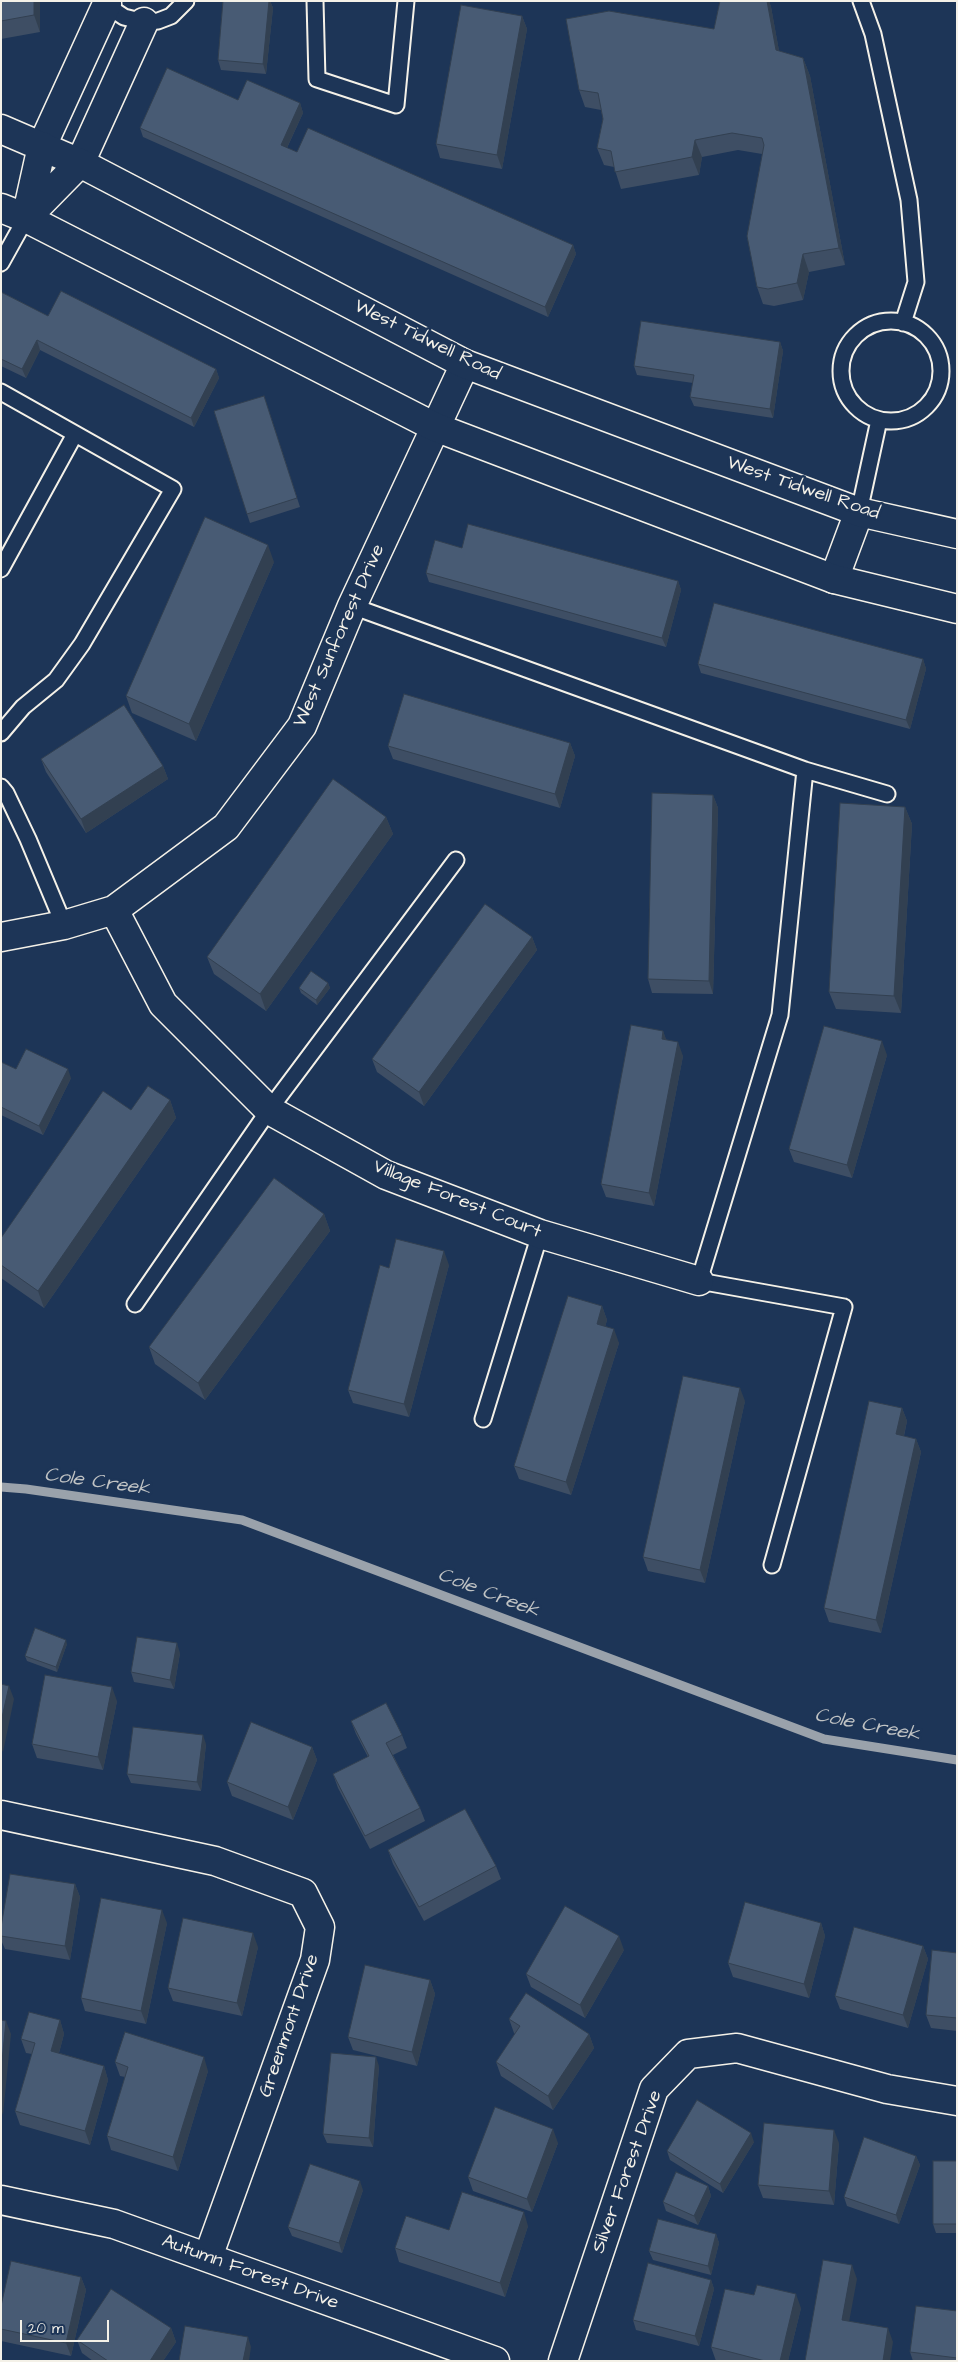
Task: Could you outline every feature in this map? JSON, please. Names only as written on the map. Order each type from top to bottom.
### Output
[{"type":"street","points":[[26,218],[42,146],[106,3]]},
{"type":"street","points":[[26,218],[80,163],[144,22]]},
{"type":"street","name":"West Tidwell Road","points":[[1,129],[80,163],[465,364],[859,512],[957,534]]},
{"type":"street","points":[[1,208],[26,218],[435,427],[834,579],[957,610]]},
{"type":"street","name":"West Sunforest Drive","points":[[1,937],[64,925],[114,910],[226,827],[302,726],[352,606],[465,364]]},
{"type":"street","points":[[834,579],[859,512]]},
{"type":"street","name":"Village Forest Court","points":[[114,910],[163,1004],[269,1110],[386,1175],[540,1234],[698,1281]]},
{"type":"street","name":"Greenmont Drive","points":[[1,1815],[215,1860],[303,1893],[320,1927],[315,1960],[208,2258]]},
{"type":"street","name":"Silver Forest Drive","points":[[563,2361],[654,2089],[688,2054],[737,2048],[887,2089],[957,2101]]},
{"type":"street","name":"Autumn Forest Drive","points":[[1,2200],[114,2224],[495,2361]]},
{"type":"lane","points":[[106,3],[124,17],[144,22],[158,21],[171,16],[186,1]]},
{"type":"lane","points":[[315,1],[317,79],[396,105],[406,1]]},
{"type":"lane","points":[[861,1],[873,34],[909,200],[916,282],[903,322]]},
{"type":"lane","points":[[1,263],[26,218]]},
{"type":"lane","points":[[889,321],[903,322],[916,328],[928,337],[936,348],[940,362],[940,383],[930,402],[920,412],[908,419],[893,422],[879,420],[866,415],[854,406],[846,394],[841,366],[844,352],[862,330],[874,324],[889,321]]},
{"type":"lane","points":[[1,392],[173,489],[82,644],[56,680],[23,707],[1,733]]},
{"type":"lane","points":[[859,512],[879,420]]},
{"type":"lane","points":[[1,569],[75,434]]},
{"type":"lane","points":[[352,606],[805,770],[887,794]]},
{"type":"lane","points":[[772,1566],[844,1307],[698,1281],[780,1015],[805,770]]},
{"type":"lane","points":[[1,787],[6,793],[28,839],[64,925]]},
{"type":"lane","points":[[134,1304],[269,1110],[456,860]]},
{"type":"lane","points":[[483,1419],[540,1234]]},
{"type":"building","points":[[1,1],[34,1],[34,15],[1,21]]},
{"type":"building","points":[[223,1],[269,1],[263,64],[218,60]]},
{"type":"building","points":[[720,1],[767,1],[776,50],[803,58],[839,248],[803,254],[797,283],[768,289],[757,287],[747,236],[764,145],[762,138],[732,133],[695,140],[692,157],[615,172],[611,151],[597,148],[603,119],[598,93],[579,90],[566,19],[609,11],[714,29]]},
{"type":"building","points":[[461,5],[522,16],[497,155],[436,144]]},
{"type":"building","points":[[167,68],[238,100],[247,80],[300,103],[281,145],[297,152],[308,128],[573,245],[545,307],[140,128]]},
{"type":"building","points":[[61,291],[216,369],[191,418],[37,340],[22,369],[1,359],[1,292],[48,316]]},
{"type":"building","points":[[641,321],[780,342],[770,409],[690,397],[694,375],[634,366]]},
{"type":"building","points":[[264,396],[297,498],[247,514],[214,411]]},
{"type":"building","points":[[205,517],[268,545],[189,724],[126,696]]},
{"type":"building","points":[[468,524],[678,581],[662,638],[426,573],[435,540],[462,548]]},
{"type":"building","points":[[714,603],[923,659],[906,720],[698,664]]},
{"type":"building","points":[[404,694],[570,743],[555,794],[388,746]]},
{"type":"building","points":[[124,705],[163,766],[81,819],[41,759]]},
{"type":"building","points":[[333,779],[386,817],[260,994],[207,957]]},
{"type":"building","points":[[652,793],[713,795],[709,981],[648,979]]},
{"type":"building","points":[[840,803],[905,807],[894,996],[829,992]]},
{"type":"building","points":[[485,904],[532,937],[419,1092],[372,1059]]},
{"type":"building","points":[[311,971],[328,983],[316,1000],[299,988]]},
{"type":"building","points":[[631,1025],[663,1031],[662,1039],[678,1042],[649,1193],[601,1184]]},
{"type":"building","points":[[824,1026],[882,1041],[847,1165],[789,1149]]},
{"type":"building","points":[[26,1049],[68,1069],[39,1126],[1,1107],[1,1062],[16,1069]]},
{"type":"building","points":[[148,1086],[170,1100],[38,1291],[1,1265],[1,1238],[103,1091],[131,1110]]},
{"type":"building","points":[[274,1178],[324,1214],[198,1383],[149,1347]]},
{"type":"building","points":[[396,1239],[444,1251],[404,1404],[348,1390],[380,1265],[389,1268]]},
{"type":"building","points":[[568,1296],[602,1306],[597,1324],[614,1329],[566,1482],[514,1466]]},
{"type":"building","points":[[683,1376],[740,1388],[700,1570],[643,1557]]},
{"type":"building","points":[[869,1401],[902,1408],[896,1434],[916,1439],[876,1620],[824,1608]]},
{"type":"building","points":[[35,1628],[66,1640],[56,1667],[25,1656]]},
{"type":"building","points":[[137,1637],[177,1643],[170,1680],[131,1672]]},
{"type":"building","points":[[45,1675],[112,1687],[98,1757],[32,1744]]},
{"type":"building","points":[[1,1684],[9,1686],[1,1722]]},
{"type":"building","points":[[386,1703],[402,1735],[386,1743],[420,1808],[365,1836],[333,1774],[369,1756],[351,1721]]},
{"type":"building","points":[[251,1722],[312,1747],[288,1807],[227,1782]]},
{"type":"building","points":[[133,1727],[203,1735],[197,1782],[127,1774]]},
{"type":"building","points":[[465,1809],[496,1866],[419,1907],[388,1850]]},
{"type":"building","points":[[10,1874],[75,1884],[65,1946],[1,1936]]},
{"type":"building","points":[[101,1898],[162,1910],[141,2011],[81,1998]]},
{"type":"building","points":[[745,1902],[821,1923],[804,1984],[728,1963]]},
{"type":"building","points":[[565,1906],[619,1936],[580,2005],[526,1974]]},
{"type":"building","points":[[183,1918],[253,1933],[237,2003],[168,1988]]},
{"type":"building","points":[[854,1927],[923,1946],[903,2015],[835,1996]]},
{"type":"building","points":[[932,1950],[957,1953],[957,2018],[926,2015]]},
{"type":"building","points":[[365,1965],[430,1980],[412,2052],[348,2037]]},
{"type":"building","points":[[526,1993],[589,2034],[548,2096],[496,2062],[520,2026],[509,2019]]},
{"type":"building","points":[[29,2012],[60,2020],[51,2051],[104,2066],[85,2131],[15,2111],[35,2043],[21,2039]]},
{"type":"building","points":[[1,2020],[6,2021],[1,2071]]},
{"type":"building","points":[[125,2032],[204,2057],[173,2157],[107,2136],[128,2067],[115,2062]]},
{"type":"building","points":[[331,2053],[376,2057],[369,2138],[323,2134]]},
{"type":"building","points":[[697,2100],[751,2133],[720,2184],[667,2151]]},
{"type":"building","points":[[495,2107],[553,2129],[527,2199],[468,2177]]},
{"type":"building","points":[[764,2123],[834,2130],[829,2191],[758,2185]]},
{"type":"building","points":[[864,2137],[916,2156],[896,2215],[844,2197]]},
{"type":"building","points":[[933,2161],[957,2161],[957,2224],[933,2224]]},
{"type":"building","points":[[310,2164],[360,2181],[339,2243],[288,2227]]},
{"type":"building","points":[[676,2172],[708,2186],[694,2216],[663,2202]]},
{"type":"building","points":[[462,2192],[524,2212],[500,2283],[395,2248],[406,2216],[449,2230]]},
{"type":"building","points":[[658,2219],[716,2234],[708,2266],[649,2251]]},
{"type":"building","points":[[823,2260],[852,2265],[842,2320],[888,2328],[883,2361],[805,2361]]},
{"type":"building","points":[[11,2261],[81,2277],[66,2343],[1,2329],[1,2306]]},
{"type":"building","points":[[648,2263],[711,2280],[695,2336],[633,2320]]},
{"type":"building","points":[[757,2285],[796,2294],[780,2361],[765,2361],[711,2347],[725,2289],[754,2295]]},
{"type":"building","points":[[111,2289],[171,2328],[150,2361],[108,2361],[77,2340]]},
{"type":"building","points":[[916,2306],[957,2311],[957,2358],[910,2352]]},
{"type":"building","points":[[185,2326],[248,2337],[243,2361],[179,2361]]},
{"type":"waterway","name":"Cole Creek","points":[[1,1487],[242,1520],[824,1739],[957,1760]]}]
